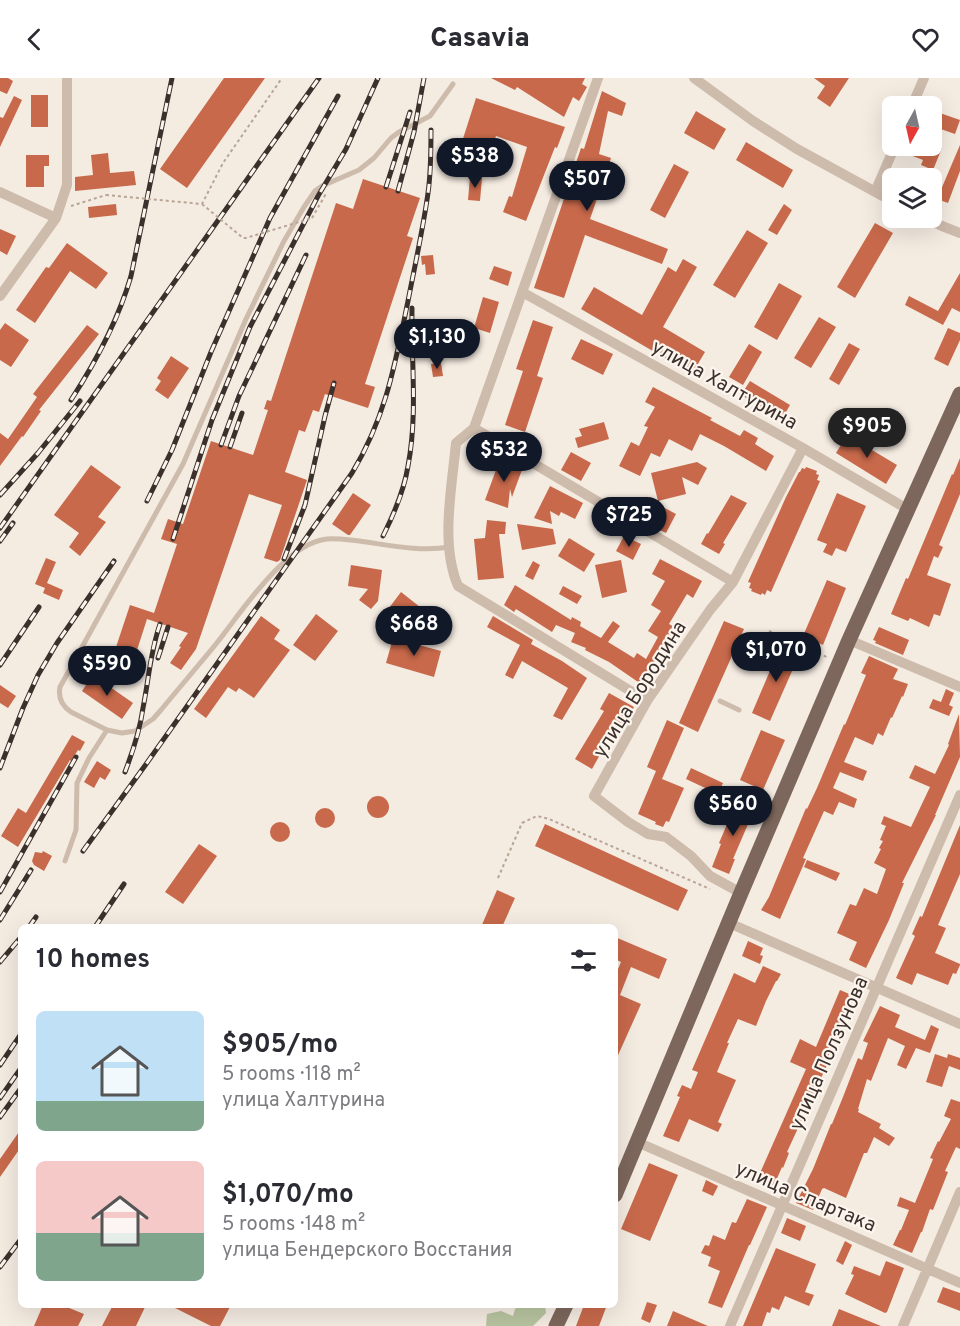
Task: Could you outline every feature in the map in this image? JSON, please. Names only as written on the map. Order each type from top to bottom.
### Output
[{"type":"main road","points":[[618,1188],[839,663],[960,394]]},
{"type":"main road","points":[[556,1326],[565,1308]]},
{"type":"street","points":[[0,296],[57,214],[67,185],[67,78]]},
{"type":"street","points":[[598,78],[474,428],[456,443],[448,522],[453,574],[458,585],[647,701]]},
{"type":"street","points":[[694,78],[753,121],[797,149],[882,196]]},
{"type":"street","points":[[916,96],[924,78]]},
{"type":"street","points":[[875,192],[891,156]]},
{"type":"street","points":[[0,192],[57,214]]},
{"type":"street","points":[[942,225],[960,233]]},
{"type":"street","name":"улица Халтурина","points":[[522,292],[803,448],[909,510]]},
{"type":"street","points":[[474,428],[733,582]]},
{"type":"street","name":"улица Бородина","points":[[741,893],[710,876],[691,856],[666,837],[648,834],[594,796],[647,701],[710,610],[733,582],[803,448]]},
{"type":"street","points":[[849,640],[960,687]]},
{"type":"street","name":"улица Ползунова","points":[[730,1326],[960,795]]},
{"type":"street","points":[[729,923],[960,1024]]},
{"type":"street","name":"улица Спартака","points":[[637,1142],[960,1283]]},
{"type":"street","points":[[903,1326],[960,1192]]},
{"type":"lane","points":[[450,547],[412,548],[334,539],[320,541],[296,552],[263,584],[153,719],[131,732],[117,733],[107,730],[66,709],[61,699],[60,687],[183,464],[246,319],[284,241],[304,207],[315,191],[359,170],[374,158],[391,138],[430,116],[453,84]]},
{"type":"lane","points":[[720,701],[739,710]]},
{"type":"lane","points":[[65,861],[76,830],[77,783],[89,758],[107,730]]},
{"type":"path","points":[[202,204],[222,163],[282,78]]},
{"type":"path","points":[[57,214],[106,195],[202,204],[243,238],[246,238],[312,218],[327,193]]},
{"type":"path","points":[[769,631],[839,663]]},
{"type":"path","points":[[498,878],[522,823],[537,816],[549,819],[717,892]]},
{"type":"green space","points":[[545,1308],[546,1313],[533,1326],[486,1326],[487,1314],[501,1311],[513,1316],[515,1309]]},
{"type":"building","points":[[0,78],[13,81],[7,94],[0,91]]},
{"type":"building","points":[[224,78],[265,78],[187,188],[160,169]]},
{"type":"building","points":[[491,78],[585,78],[582,84],[587,87],[579,101],[573,97],[564,117],[517,87],[515,90]]},
{"type":"building","points":[[814,78],[849,78],[830,107],[817,98],[825,86]]},
{"type":"building","points":[[602,91],[626,103],[622,116],[608,111],[599,154],[611,158],[590,219],[668,249],[662,264],[585,235],[564,298],[534,288],[581,148],[584,149]]},
{"type":"building","points":[[31,95],[48,95],[48,127],[31,127]]},
{"type":"building","points":[[14,96],[22,100],[0,147],[0,117],[3,118]]},
{"type":"building","points":[[476,98],[565,127],[526,221],[503,212],[509,196],[512,197],[527,147],[496,136],[489,158],[460,148]]},
{"type":"building","points":[[696,111],[726,129],[714,150],[684,133]]},
{"type":"building","points":[[942,114],[960,120],[955,134],[942,129]]},
{"type":"building","points":[[746,142],[793,170],[783,188],[736,160]]},
{"type":"building","points":[[960,145],[960,171],[948,203],[942,201],[942,187]]},
{"type":"building","points":[[108,153],[110,173],[134,171],[136,185],[75,191],[75,177],[93,175],[91,155]]},
{"type":"building","points":[[26,155],[49,155],[49,166],[44,166],[44,187],[26,187]]},
{"type":"building","points":[[913,156],[939,156],[934,168],[921,165],[923,160]]},
{"type":"building","points":[[674,164],[689,172],[665,218],[650,210]]},
{"type":"building","points":[[470,177],[482,178],[480,201],[468,200]]},
{"type":"building","points":[[363,179],[420,198],[407,236],[413,238],[365,384],[375,387],[368,408],[325,394],[319,412],[313,410],[305,432],[299,430],[285,472],[307,480],[280,560],[277,562],[264,558],[282,505],[249,494],[196,649],[181,670],[170,663],[188,633],[147,619],[129,675],[109,668],[130,605],[154,613],[177,544],[161,539],[168,519],[183,524],[211,441],[253,455],[268,410],[264,409],[267,400],[271,401],[336,203],[353,209]]},
{"type":"building","points":[[116,204],[117,215],[89,218],[88,207]]},
{"type":"building","points":[[784,204],[792,210],[777,235],[768,230]]},
{"type":"building","points":[[875,223],[893,233],[855,298],[837,287]]},
{"type":"building","points":[[0,229],[16,236],[7,255],[0,251]]},
{"type":"building","points":[[747,230],[768,243],[735,298],[713,285]]},
{"type":"building","points":[[67,243],[108,273],[96,289],[70,271],[35,323],[16,310],[46,267],[49,268]]},
{"type":"building","points":[[433,255],[435,274],[426,275],[425,264],[422,265],[421,256]]},
{"type":"building","points":[[683,259],[697,267],[663,327],[705,352],[692,374],[581,309],[594,287],[642,315],[668,267],[676,272]]},
{"type":"building","points":[[494,266],[512,272],[508,286],[489,279]]},
{"type":"building","points":[[960,273],[960,312],[952,308],[943,325],[905,305],[909,296],[938,311]]},
{"type":"building","points":[[779,283],[802,296],[777,340],[754,327]]},
{"type":"building","points":[[483,297],[499,302],[490,333],[474,328]]},
{"type":"building","points":[[819,317],[836,327],[811,368],[794,358]]},
{"type":"building","points":[[533,320],[553,327],[537,376],[543,378],[525,432],[505,425],[523,371],[516,369]]},
{"type":"building","points":[[5,323],[29,340],[11,367],[0,360],[0,330]]},
{"type":"building","points":[[87,325],[99,334],[39,410],[41,411],[23,437],[0,466],[0,433],[8,439],[37,397],[33,394]]},
{"type":"building","points":[[948,328],[960,333],[960,340],[948,366],[934,359]]},
{"type":"building","points":[[581,339],[613,354],[603,375],[571,359]]},
{"type":"building","points":[[849,343],[860,349],[839,385],[829,379]]},
{"type":"building","points":[[749,344],[762,352],[743,385],[729,377]]},
{"type":"building","points":[[171,356],[189,368],[168,399],[155,390],[161,381],[157,378]]},
{"type":"building","points":[[441,363],[443,376],[433,377],[431,364]]},
{"type":"building","points":[[750,381],[790,405],[782,419],[741,395]]},
{"type":"building","points":[[653,387],[712,418],[710,420],[740,436],[744,430],[758,438],[755,444],[774,456],[766,471],[700,434],[692,451],[669,439],[660,457],[651,453],[640,476],[619,466],[631,442],[639,446],[648,427],[644,426],[655,407],[645,402]]},
{"type":"building","points":[[604,422],[609,439],[578,448],[575,438],[582,436],[579,429]]},
{"type":"building","points":[[847,435],[897,465],[886,484],[836,453]]},
{"type":"building","points":[[571,452],[591,463],[581,481],[561,470]]},
{"type":"building","points":[[960,458],[960,494],[939,545],[943,547],[938,558],[934,556],[927,575],[951,584],[940,616],[934,614],[929,627],[910,618],[908,621],[891,614]]},
{"type":"building","points":[[500,459],[523,467],[512,497],[510,489],[508,508],[485,500]]},
{"type":"building","points":[[697,462],[707,468],[698,485],[682,477],[686,494],[658,501],[651,473]]},
{"type":"building","points":[[91,465],[121,487],[98,517],[106,522],[80,556],[69,547],[79,533],[54,515]]},
{"type":"building","points":[[806,467],[817,471],[816,474],[819,475],[817,480],[820,481],[771,592],[767,590],[765,595],[762,593],[761,595],[751,591],[752,589],[749,588],[751,583],[748,582],[786,497],[799,472]]},
{"type":"building","points":[[550,486],[583,503],[575,519],[561,512],[559,516],[550,511],[552,524],[534,518]]},
{"type":"building","points":[[353,493],[371,505],[348,535],[332,524]]},
{"type":"building","points":[[837,493],[866,506],[846,552],[836,548],[832,556],[823,552],[827,544],[817,540]]},
{"type":"building","points":[[731,495],[747,503],[719,554],[701,544]]},
{"type":"building","points":[[646,498],[676,514],[666,533],[658,529],[660,524],[638,512]]},
{"type":"building","points":[[487,520],[506,522],[505,534],[499,534],[504,578],[478,580],[474,539],[485,538]]},
{"type":"building","points":[[517,524],[553,529],[556,544],[522,550]]},
{"type":"building","points":[[624,536],[641,544],[633,560],[616,551]]},
{"type":"building","points":[[569,538],[595,554],[584,572],[558,556]]},
{"type":"building","points":[[46,558],[56,562],[47,583],[63,590],[59,600],[43,593],[45,588],[35,584]]},
{"type":"building","points":[[660,559],[702,581],[693,598],[687,594],[669,624],[674,627],[641,684],[609,662],[585,650],[586,648],[571,642],[575,633],[556,625],[552,632],[516,609],[514,612],[504,605],[515,585],[571,620],[572,617],[581,622],[580,626],[601,638],[613,621],[620,626],[608,642],[634,658],[637,653],[646,659],[658,637],[648,631],[661,611],[651,605],[665,581],[652,574]]},
{"type":"building","points":[[621,560],[627,592],[602,598],[595,565]]},
{"type":"building","points":[[533,561],[540,565],[533,580],[525,576]]},
{"type":"building","points":[[351,565],[382,570],[378,601],[371,609],[359,600],[368,589],[348,586]]},
{"type":"building","points":[[827,580],[846,588],[823,645],[803,636]]},
{"type":"building","points":[[563,586],[582,596],[577,604],[559,594]]},
{"type":"building","points":[[401,592],[420,607],[405,626],[386,612]]},
{"type":"building","points":[[316,614],[338,631],[315,661],[293,645]]},
{"type":"building","points":[[261,616],[280,630],[274,639],[290,650],[254,698],[239,688],[236,692],[228,687],[206,718],[194,709]]},
{"type":"building","points":[[493,616],[533,640],[531,644],[587,678],[562,720],[553,716],[568,688],[522,661],[513,679],[505,675],[520,645],[487,627]]},
{"type":"building","points":[[724,621],[744,629],[698,732],[679,723]]},
{"type":"building","points":[[879,627],[909,640],[903,655],[875,643],[876,641],[873,640]]},
{"type":"building","points":[[393,638],[441,651],[434,677],[386,663]]},
{"type":"building","points":[[781,645],[800,653],[770,721],[752,713]]},
{"type":"building","points":[[869,656],[898,669],[893,679],[908,684],[883,736],[878,733],[873,745],[855,737],[844,762],[867,771],[863,781],[840,772],[833,788],[857,799],[854,808],[839,802],[833,815],[824,811],[780,919],[761,910],[769,897],[806,808],[845,725],[866,675],[861,673]]},
{"type":"building","points":[[93,675],[133,703],[122,719],[82,691]]},
{"type":"building","points":[[0,685],[16,696],[8,708],[0,703]]},
{"type":"building","points":[[946,689],[954,693],[949,705],[953,707],[949,716],[929,708],[933,699],[941,702]]},
{"type":"building","points":[[609,693],[634,707],[619,731],[615,728],[592,769],[575,759],[604,711],[600,709]]},
{"type":"building","points":[[959,714],[960,757],[866,968],[849,960],[857,942],[837,933],[850,904],[856,906],[864,888],[877,894],[886,869],[874,863],[883,841],[880,840],[886,826],[881,824],[884,816],[911,827],[930,787],[909,778],[915,765],[935,774],[949,745]]},
{"type":"building","points":[[667,720],[684,728],[662,779],[684,788],[669,822],[666,821],[663,827],[638,814],[656,771],[647,767]]},
{"type":"building","points":[[761,730],[785,740],[763,790],[740,780]]},
{"type":"building","points":[[72,735],[85,742],[80,751],[78,750],[70,760],[18,847],[1,836],[18,808],[26,813]]},
{"type":"building","points":[[97,761],[111,770],[105,780],[100,777],[94,788],[84,782]]},
{"type":"building","points":[[691,768],[723,783],[718,794],[686,779]]},
{"type":"building","points":[[378,796],[386,799],[389,807],[386,815],[378,818],[370,815],[367,807],[370,799]]},
{"type":"building","points":[[737,801],[755,808],[729,874],[712,867],[721,844],[719,843]]},
{"type":"building","points":[[325,808],[332,811],[335,818],[332,825],[325,828],[318,825],[315,818],[318,811]]},
{"type":"building","points":[[280,822],[287,825],[290,832],[287,839],[280,842],[273,839],[270,832],[273,825]]},
{"type":"building","points":[[545,824],[688,890],[678,911],[535,846]]},
{"type":"building","points":[[960,825],[960,874],[938,925],[946,928],[935,953],[960,965],[956,974],[953,973],[948,985],[917,973],[912,985],[896,978],[915,936],[912,934],[920,916],[922,917]]},
{"type":"building","points":[[199,844],[217,856],[183,904],[165,892]]},
{"type":"building","points":[[43,851],[52,856],[44,871],[32,861],[35,852],[42,853]]},
{"type":"building","points":[[807,860],[840,873],[836,881],[804,867]]},
{"type":"building","points":[[497,890],[515,898],[503,924],[482,924]]},
{"type":"building","points":[[618,938],[667,959],[659,979],[631,967],[620,995],[641,1004],[618,1055],[618,969],[621,962],[618,960]]},
{"type":"building","points":[[748,941],[763,948],[760,964],[742,956]]},
{"type":"building","points":[[763,966],[781,974],[766,1001],[756,1026],[738,1019],[727,1043],[729,1043],[717,1072],[736,1080],[718,1122],[722,1124],[718,1132],[689,1119],[679,1142],[663,1136],[680,1097],[677,1096],[682,1085],[691,1089],[698,1072],[692,1070],[734,973],[755,983]]},
{"type":"building","points":[[840,990],[854,996],[826,1062],[828,1063],[772,1190],[756,1182],[806,1069],[790,1062],[800,1039],[816,1047]]},
{"type":"building","points":[[880,1006],[900,1015],[895,1027],[925,1040],[931,1025],[939,1029],[930,1053],[916,1048],[906,1069],[897,1065],[905,1046],[888,1038],[871,1081],[867,1079],[858,1112],[881,1124],[879,1128],[895,1138],[889,1146],[874,1137],[867,1153],[864,1153],[846,1198],[824,1188],[813,1210],[796,1203],[813,1169],[858,1058],[862,1060],[868,1043],[863,1041]]},
{"type":"building","points":[[935,1054],[947,1058],[948,1054],[960,1058],[960,1070],[949,1066],[942,1087],[926,1082]]},
{"type":"building","points":[[951,1099],[960,1102],[960,1149],[956,1147],[945,1171],[948,1172],[933,1210],[930,1209],[912,1253],[893,1245],[909,1210],[897,1206],[900,1197],[915,1203],[933,1159],[930,1158],[951,1119],[944,1116]]},
{"type":"building","points":[[18,1133],[18,1151],[0,1177],[0,1159]]},
{"type":"building","points":[[649,1163],[678,1175],[650,1241],[621,1229]]},
{"type":"building","points":[[706,1180],[718,1186],[713,1196],[702,1191]]},
{"type":"building","points":[[747,1199],[767,1207],[722,1308],[708,1303],[720,1271],[708,1266],[711,1257],[701,1253],[705,1245],[709,1246],[713,1235],[725,1240],[732,1222],[736,1223]]},
{"type":"building","points":[[787,1218],[806,1226],[800,1241],[781,1233]]},
{"type":"building","points":[[845,1241],[852,1245],[843,1265],[836,1261]]},
{"type":"building","points":[[776,1248],[816,1264],[805,1292],[814,1295],[809,1306],[785,1296],[779,1310],[772,1307],[770,1313],[767,1312],[762,1326],[743,1326]]},
{"type":"building","points":[[886,1261],[904,1268],[887,1312],[845,1294],[854,1275],[851,1274],[854,1266],[880,1276]]},
{"type":"building","points":[[943,1287],[960,1293],[960,1311],[937,1302]]},
{"type":"building","points":[[647,1302],[657,1305],[650,1323],[641,1319]]},
{"type":"building","points":[[42,1308],[69,1308],[84,1314],[78,1326],[34,1326]]},
{"type":"building","points":[[111,1308],[145,1308],[136,1326],[102,1326]]},
{"type":"building","points":[[175,1308],[229,1308],[220,1326],[211,1326]]},
{"type":"building","points":[[583,1308],[606,1308],[599,1326],[576,1326]]},
{"type":"building","points":[[839,1309],[881,1326],[832,1326]]},
{"type":"building","points":[[673,1311],[708,1326],[667,1326]]},
{"type":"railway","points":[[71,400],[106,340],[131,276],[172,78]]},
{"type":"railway","points":[[0,528],[319,78]]},
{"type":"railway","points":[[173,539],[212,420],[250,327],[318,196],[346,149],[378,78]]},
{"type":"railway","points":[[398,191],[414,132],[424,78]]},
{"type":"railway","points":[[147,501],[172,450],[211,352],[270,218],[338,96]]},
{"type":"railway","points":[[386,187],[410,112]]},
{"type":"railway","points":[[83,851],[352,473],[364,452],[381,411],[394,368],[428,193],[431,130]]},
{"type":"railway","points":[[221,445],[239,396],[306,255]]},
{"type":"railway","points":[[383,536],[401,493],[411,446],[413,427],[412,308]]},
{"type":"railway","points":[[284,559],[305,505],[334,383]]},
{"type":"railway","points":[[0,495],[80,401]]},
{"type":"railway","points":[[230,447],[242,413]]},
{"type":"railway","points":[[0,541],[13,523]]},
{"type":"railway","points":[[0,768],[38,675],[57,643],[114,561]]},
{"type":"railway","points":[[0,665],[39,607]]},
{"type":"railway","points":[[125,772],[140,724],[160,624]]},
{"type":"railway","points":[[158,658],[168,627]]},
{"type":"railway","points":[[0,892],[76,757]]},
{"type":"railway","points":[[0,920],[31,870]]},
{"type":"railway","points":[[97,924],[124,884]]},
{"type":"railway","points":[[31,924],[36,917]]},
{"type":"railway","points":[[0,962],[18,941]]},
{"type":"railway","points":[[0,1065],[18,1038]]},
{"type":"railway","points":[[0,1098],[18,1072]]},
{"type":"railway","points":[[0,1117],[18,1092]]},
{"type":"railway","points":[[0,1267],[18,1243]]}]
